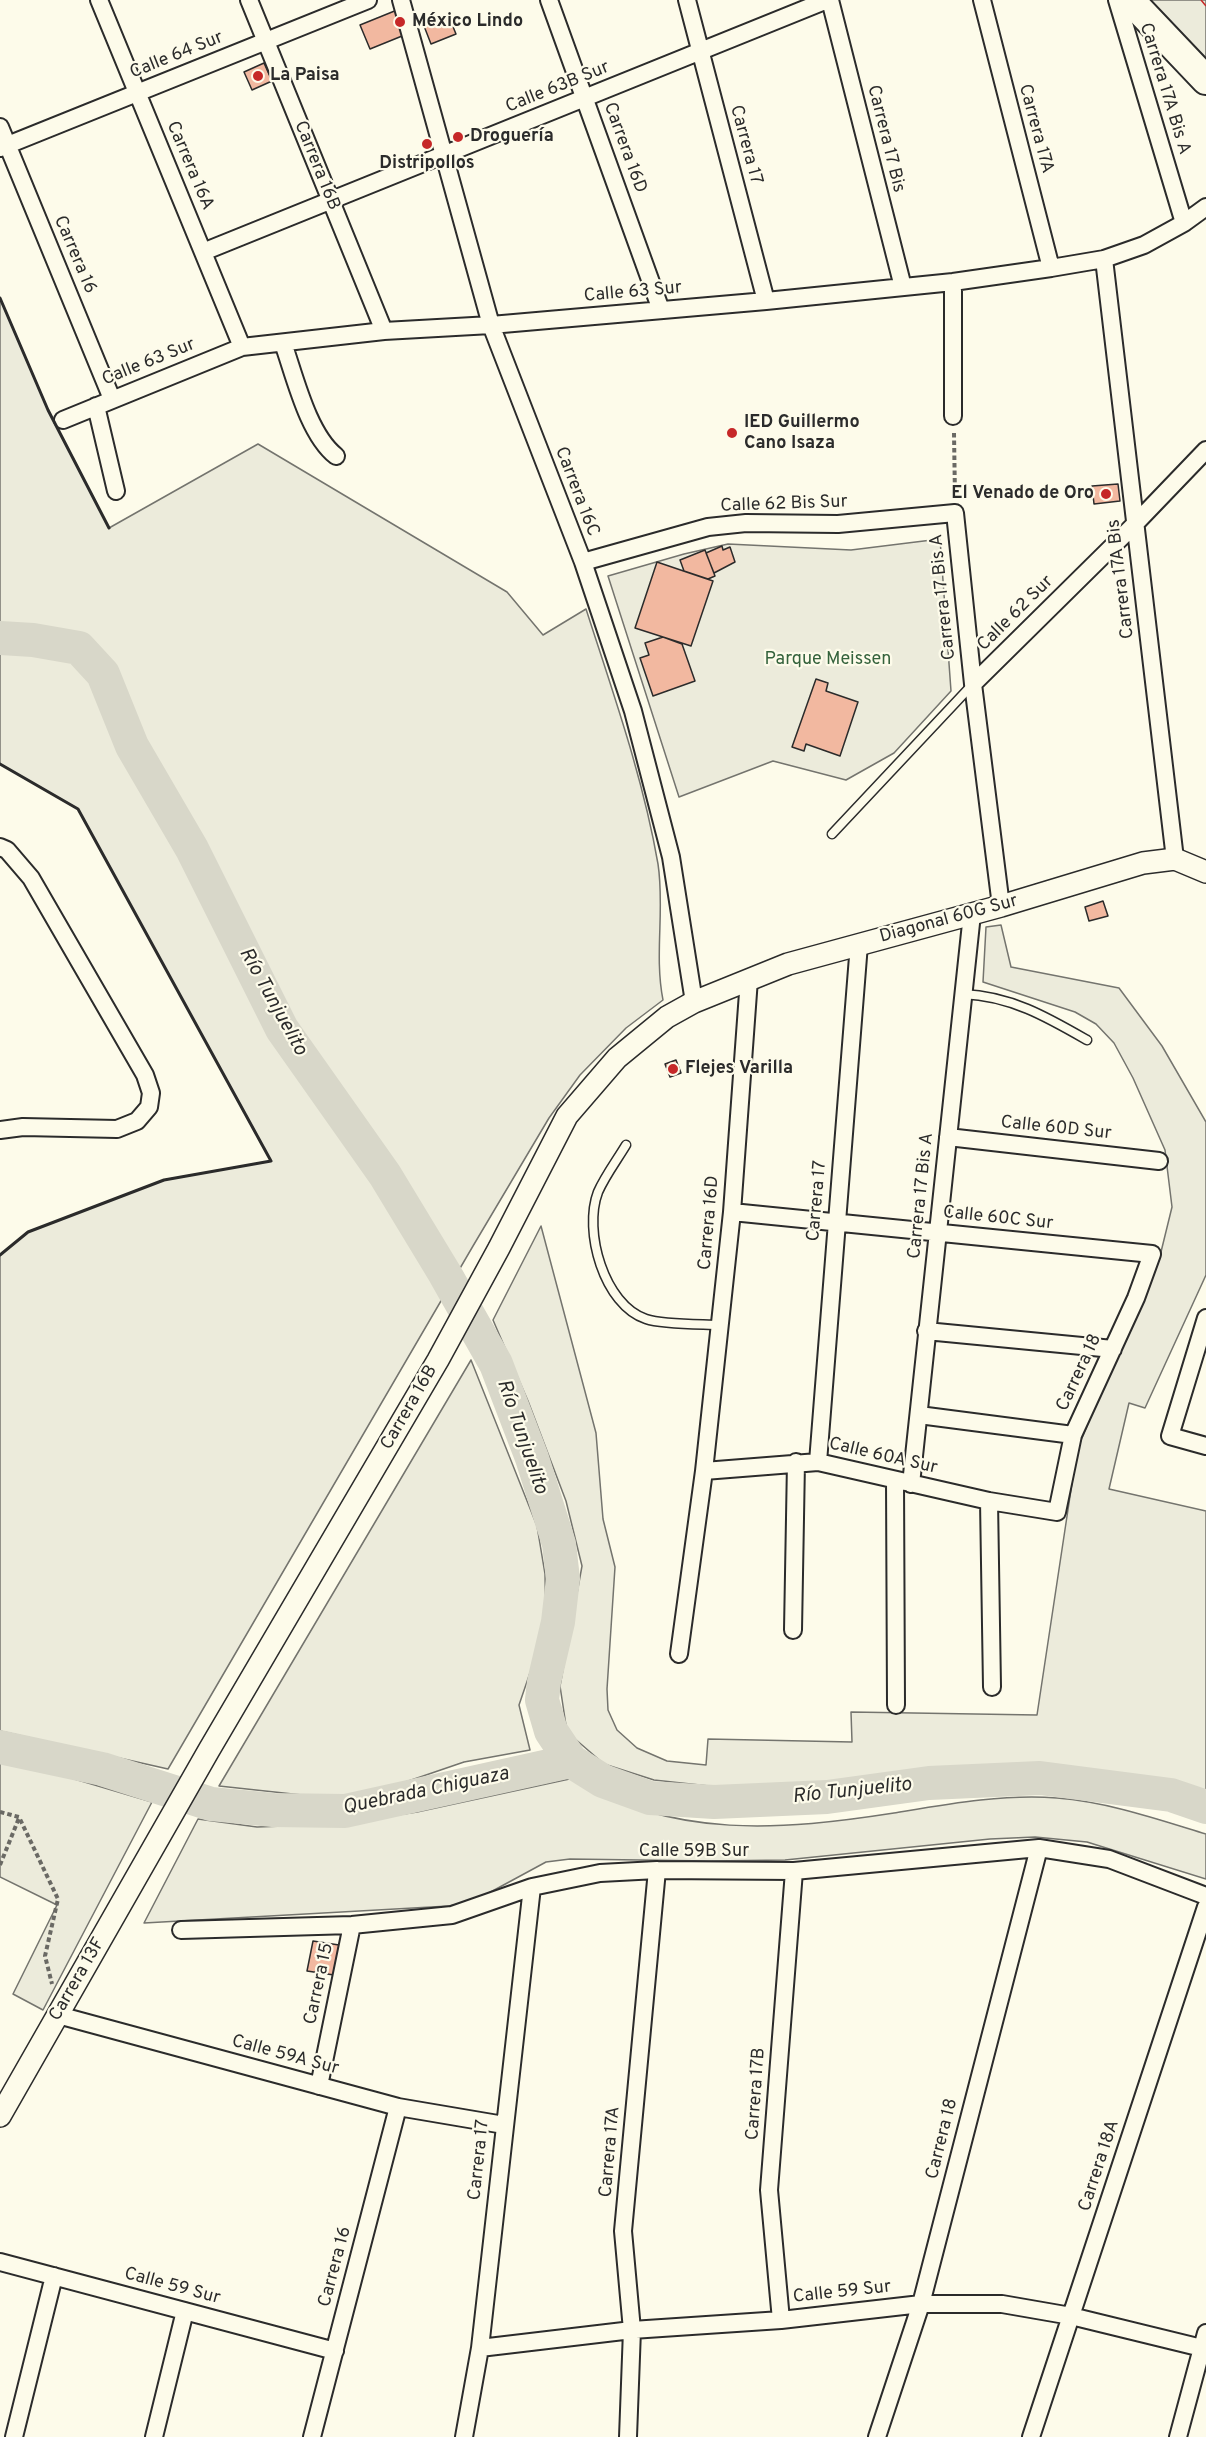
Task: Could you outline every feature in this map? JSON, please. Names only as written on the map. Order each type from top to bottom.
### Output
[{"type":"highway","points":[[1130,0],[1206,80]]},
{"type":"street","name":"Carrera 16A","points":[[99,0],[242,347]]},
{"type":"street","name":"Carrera 16B","points":[[249,0],[384,331]]},
{"type":"street","name":"Calle 64 Sur","points":[[4,147],[368,0]]},
{"type":"street","name":"Carrera 16C","points":[[401,0],[491,325],[583,562],[633,711],[671,856],[694,1002]]},
{"type":"street","name":"Carrera 16D","points":[[549,0],[662,310]]},
{"type":"street","name":"Carrera 17","points":[[687,0],[766,301]]},
{"type":"street","name":"Calle 63B Sur","points":[[203,252],[829,0]]},
{"type":"street","name":"Carrera 17 Bis","points":[[829,0],[903,287]]},
{"type":"street","name":"Carrera 17A","points":[[981,0],[1051,268]]},
{"type":"street","name":"Carrera 17A Bis A","points":[[1117,0],[1184,223]]},
{"type":"street","name":"Carrera 16","points":[[0,127],[4,147],[112,399]]},
{"type":"street","name":"Calle 63 Sur","points":[[63,420],[242,347],[384,331],[491,325],[766,301],[953,282],[1051,268],[1104,259],[1144,245],[1184,223],[1206,207]]},
{"type":"street","name":"Carrera 17A Bis","points":[[1104,259],[1175,859]]},
{"type":"street","points":[[953,282],[954,416]]},
{"type":"street","points":[[283,343],[315,432],[324,446],[336,456]]},
{"type":"street","points":[[96,406],[116,491]]},
{"type":"street","name":"Calle 62 Sur","points":[[973,684],[1135,524],[1206,450]]},
{"type":"street","name":"Calle 62 Bis Sur","points":[[583,562],[708,527],[746,523],[838,524],[955,513]]},
{"type":"street","name":"Carrera 17 Bis A","points":[[955,513],[973,684],[1001,906]]},
{"type":"street","points":[[0,847],[7,850],[31,878],[145,1075],[151,1093],[148,1107],[137,1121],[117,1129],[23,1127],[0,1130]]},
{"type":"street","name":"Diagonal 60G Sur","points":[[694,1002],[788,964],[1001,906],[1143,863],[1175,859],[1206,872]]},
{"type":"street","name":"Carrera 17 Bis A","points":[[896,1706],[903,1482],[919,1416],[926,1332],[972,914]]},
{"type":"street","name":"Carrera 17","points":[[818,1461],[859,944]]},
{"type":"street","name":"Carrera 16D","points":[[704,1471],[732,1212],[749,979]]},
{"type":"street","name":"Carrera 16B","points":[[157,1843],[209,1750],[438,1360],[567,1116],[596,1080],[637,1039],[667,1017],[694,1002]]},
{"type":"street","name":"Calle 60D Sur","points":[[948,1137],[1159,1161]]},
{"type":"street","name":"Calle 60C Sur","points":[[732,1212],[1152,1254]]},
{"type":"street","name":"Carrera 18","points":[[1057,1512],[1073,1435],[1136,1298],[1152,1254]]},
{"type":"street","points":[[1206,1318],[1199,1361],[1170,1436],[1206,1446]]},
{"type":"street","points":[[926,1332],[1113,1349]]},
{"type":"street","points":[[919,1416],[1073,1435]]},
{"type":"street","name":"Calle 60A Sur","points":[[704,1471],[818,1461],[903,1482],[1057,1512]]},
{"type":"street","points":[[794,1630],[796,1462]]},
{"type":"street","points":[[679,1654],[704,1471]]},
{"type":"street","points":[[989,1500],[992,1687]]},
{"type":"street","name":"Carrera 13F","points":[[0,2116],[157,1843]]},
{"type":"street","name":"Carrera 18","points":[[878,2437],[921,2304],[1039,1848]]},
{"type":"street","name":"Calle 59B Sur","points":[[181,1930],[352,1925],[452,1915],[532,1887],[600,1873],[657,1870],[794,1871],[1039,1848],[1109,1859],[1206,1896]]},
{"type":"street","name":"Carrera 17A","points":[[628,2437],[632,2330],[623,2231],[657,1870]]},
{"type":"street","name":"Carrera 17B","points":[[781,2320],[769,2190],[794,1871]]},
{"type":"street","name":"Carrera 17","points":[[464,2437],[480,2348],[532,1887]]},
{"type":"street","name":"Carrera 18A","points":[[1031,2437],[1206,1907]]},
{"type":"street","name":"Carrera 15","points":[[319,2086],[352,1925]]},
{"type":"street","name":"Calle 59A Sur","points":[[58,2015],[398,2107],[504,2125]]},
{"type":"street","name":"Carrera 16","points":[[312,2437],[398,2107]]},
{"type":"street","name":"Calle 59 Sur","points":[[0,2262],[335,2351]]},
{"type":"street","points":[[14,2437],[54,2276]]},
{"type":"street","name":"Calle 59 Sur","points":[[480,2348],[632,2330],[781,2320],[921,2304],[1002,2304],[1205,2343]]},
{"type":"street","points":[[154,2437],[184,2311]]},
{"type":"street","points":[[1178,2437],[1205,2343]]},
{"type":"lane","name":"Calle 62 Sur","points":[[832,834],[973,684]]},
{"type":"lane","points":[[963,993],[980,994],[1019,1004],[1043,1014],[1087,1040]]},
{"type":"lane","points":[[626,1145],[598,1193],[592,1232],[598,1259],[614,1291],[631,1311],[647,1319],[720,1325]]},
{"type":"path","name":"Carrera 17 Bis A","points":[[954,416],[955,513]]},
{"type":"path","points":[[0,1812],[19,1817],[58,1899],[45,1956],[53,1988]]},
{"type":"path","points":[[0,1864],[19,1817]]},
{"type":"green space","points":[[1150,0],[1206,0],[1206,59]]},
{"type":"green space","points":[[0,298],[48,410],[109,528],[258,444],[507,592],[543,635],[586,609],[636,767],[652,832],[660,881],[659,966],[663,1000],[626,1028],[580,1075],[549,1118],[168,1769],[0,1731],[0,1255],[28,1232],[164,1180],[271,1161],[78,809],[0,764]]},
{"type":"green space","name":"Parque Meissen","points":[[940,539],[951,691],[894,753],[846,780],[773,761],[679,797],[608,576],[728,544],[851,550]]},
{"type":"green space","points":[[1001,925],[1011,967],[1119,988],[1162,1046],[1206,1122],[1206,1275],[1145,1408],[1129,1403],[1109,1489],[1206,1511],[1206,1796],[1162,1780],[1065,1768],[918,1771],[828,1782],[718,1787],[654,1780],[604,1764],[567,1732],[560,1686],[582,1566],[566,1501],[528,1401],[493,1320],[541,1226],[596,1433],[603,1519],[615,1567],[607,1689],[608,1710],[617,1730],[637,1748],[667,1761],[706,1765],[708,1739],[852,1742],[851,1712],[1037,1715],[1077,1450],[1160,1256],[1172,1207],[1165,1150],[1133,1078],[1114,1043],[1096,1024],[1075,1012],[983,982],[986,927]]},
{"type":"green space","points":[[471,1360],[537,1526],[545,1574],[546,1626],[519,1705],[530,1750],[464,1762],[388,1788],[339,1799],[219,1786]]},
{"type":"green space","points":[[0,1761],[34,1767],[152,1802],[43,2010],[13,1994],[57,1905],[0,1877]]},
{"type":"green space","points":[[574,1778],[611,1798],[650,1812],[689,1821],[730,1825],[770,1826],[853,1819],[955,1803],[1016,1797],[1057,1798],[1095,1803],[1206,1834],[1206,1879],[1087,1842],[1035,1837],[990,1839],[785,1860],[570,1859],[546,1862],[474,1901],[449,1906],[144,1923],[198,1819],[257,1827],[338,1824],[417,1812]]},
{"type":"building","points":[[397,10],[407,34],[370,49],[360,25]]},
{"type":"building","points":[[449,17],[456,34],[431,44],[424,26]]},
{"type":"building","name":"La Paisa","points":[[264,63],[272,81],[252,90],[244,72]]},
{"type":"building","name":"El Venado de Oro","points":[[1118,484],[1120,501],[1094,504],[1092,486]]},
{"type":"building","points":[[722,546],[723,550],[730,547],[735,562],[714,573],[706,553]]},
{"type":"building","points":[[705,550],[715,576],[708,579],[684,571],[680,560]]},
{"type":"building","points":[[657,562],[713,581],[691,646],[635,628]]},
{"type":"building","points":[[663,637],[682,644],[695,681],[653,696],[640,658],[649,655],[645,643]]},
{"type":"building","points":[[816,679],[828,683],[826,691],[858,702],[840,756],[806,744],[804,751],[792,747]]},
{"type":"building","points":[[1103,901],[1108,916],[1089,921],[1085,907]]},
{"type":"building","name":"Flejes Varilla","points":[[676,1060],[681,1073],[670,1077],[665,1064]]},
{"type":"building","points":[[313,1941],[339,1945],[334,1975],[307,1971]]},
{"type":"waterway","name":"Río Tunjuelito","points":[[0,638],[33,640],[79,648],[103,674],[132,746],[192,849],[282,1029],[385,1175],[496,1364],[532,1458],[559,1544],[563,1579],[558,1622],[542,1700],[551,1731],[571,1761],[603,1781],[650,1798],[714,1802],[827,1797],[929,1783],[1040,1778],[1171,1795],[1206,1807]]},
{"type":"waterway","name":"Quebrada Chiguaza","points":[[0,1747],[102,1769],[211,1804],[273,1810],[345,1811],[571,1761]]},
{"type":"wall","points":[[0,298],[48,410],[109,528]]},
{"type":"wall","points":[[0,764],[78,809],[271,1161],[164,1180],[28,1232],[0,1255]]},
{"type":"power","points":[[1201,0],[1206,6]]},
{"type":"place","name":"México Lindo","points":[[400,22]]},
{"type":"place","name":"La Paisa","points":[[258,76]]},
{"type":"place","name":"Droguería","points":[[458,137]]},
{"type":"place","name":"Distripollos","points":[[427,144]]},
{"type":"place","name":"IED Guillermo Cano Isaza","points":[[732,433]]},
{"type":"place","name":"El Venado de Oro","points":[[1106,494]]},
{"type":"place","name":"Flejes Varilla","points":[[673,1069]]}]
